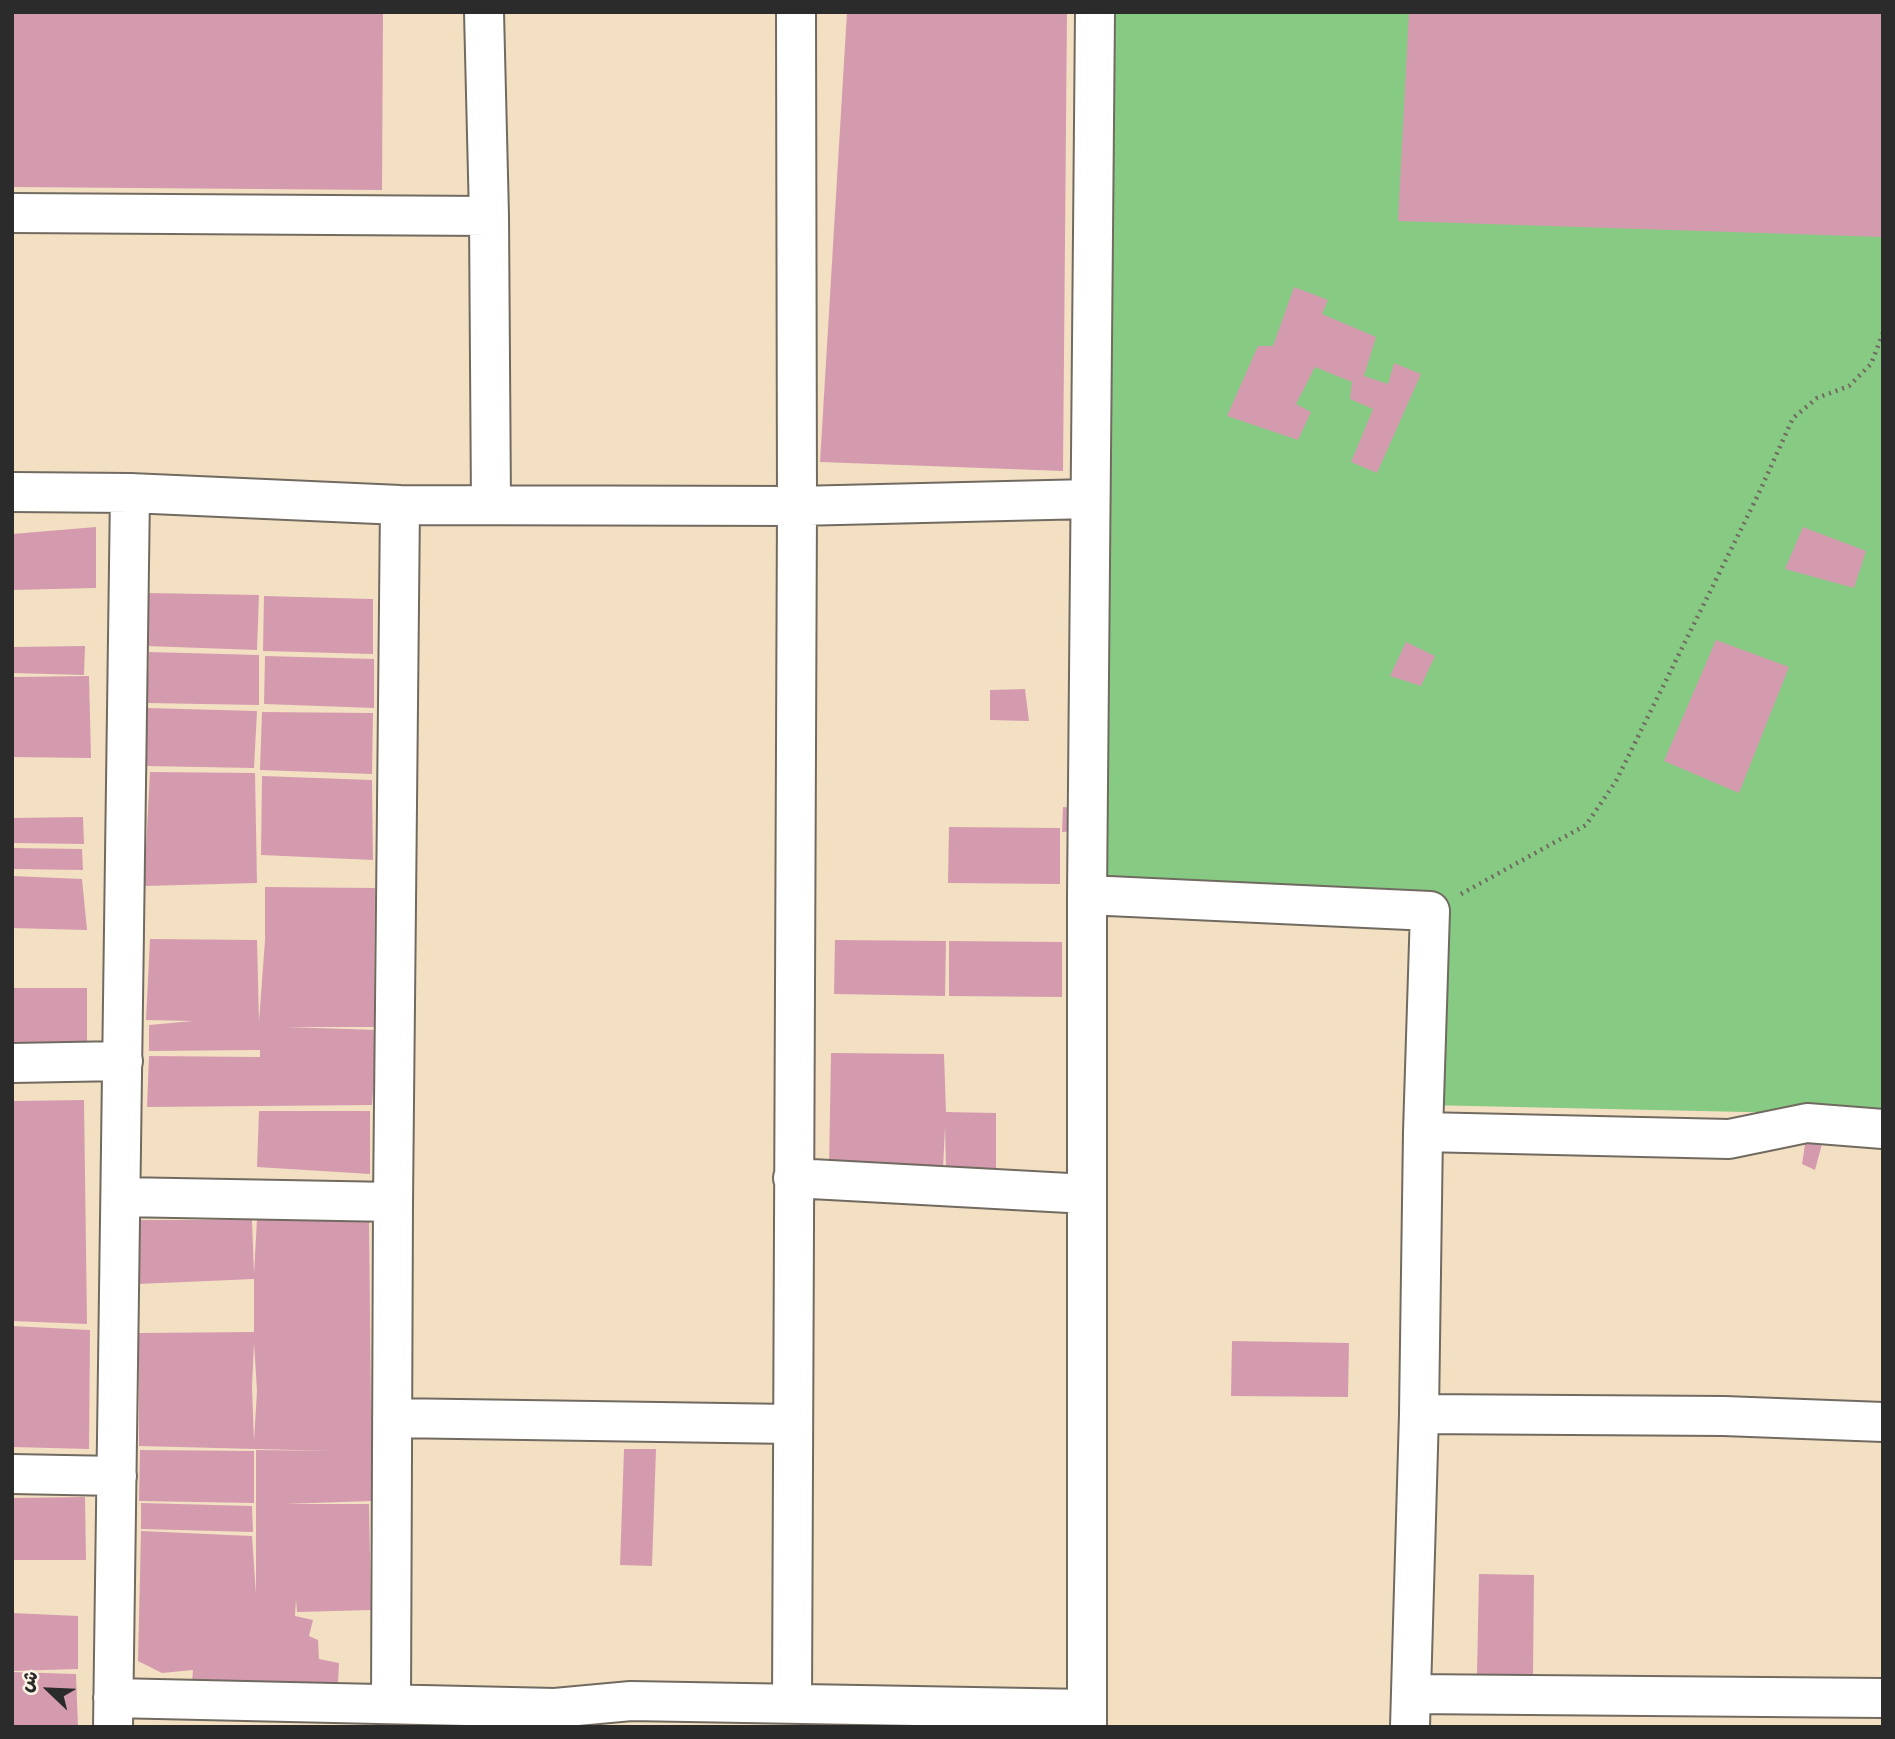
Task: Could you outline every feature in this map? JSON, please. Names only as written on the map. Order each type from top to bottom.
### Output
[{"type":"street","points":[[484,12],[489,216],[491,505]]},
{"type":"street","points":[[792,1704],[797,506],[796,12]]},
{"type":"street","points":[[130,494],[113,1713],[391,1704],[555,1717],[631,1701],[792,1704],[1087,1718],[1087,895],[1095,12]]},
{"type":"street","points":[[12,213],[489,216]]},
{"type":"street","points":[[12,492],[400,505],[797,506],[1090,499]]},
{"type":"street","points":[[391,1704],[400,505]]},
{"type":"street","points":[[1087,895],[1430,911],[1410,1711],[1883,1698]]},
{"type":"street","points":[[12,1063],[123,1061]]},
{"type":"street","points":[[1423,1132],[1729,1139],[1807,1124],[1883,1129]]},
{"type":"street","points":[[793,1178],[1087,1194]]},
{"type":"street","points":[[121,1197],[393,1202]]},
{"type":"street","points":[[1419,1414],[1724,1416],[1883,1422]]},
{"type":"street","points":[[392,1418],[792,1424]]},
{"type":"street","points":[[12,1474],[117,1476]]},
{"type":"path","points":[[1430,911],[1586,825],[1616,781],[1758,495],[1793,418],[1817,398],[1849,386],[1871,364],[1883,333]]},
{"type":"green space","points":[[1095,12],[1883,12],[1883,1115],[1426,1105],[1429,911],[1087,895]]},
{"type":"building","points":[[12,12],[383,12],[382,190],[12,187]]},
{"type":"building","points":[[847,12],[1067,12],[1063,471],[820,462]]},
{"type":"building","points":[[1409,12],[1883,12],[1883,237],[1398,221]]},
{"type":"building","points":[[1294,287],[1328,300],[1322,314],[1376,337],[1364,376],[1388,384],[1394,363],[1421,374],[1377,473],[1351,462],[1373,409],[1350,399],[1352,382],[1315,367],[1296,404],[1311,412],[1298,440],[1227,416],[1258,346],[1273,346]]},
{"type":"building","points":[[96,527],[96,588],[12,590],[12,534]]},
{"type":"building","points":[[1803,527],[1866,551],[1854,588],[1785,569]]},
{"type":"building","points":[[148,593],[259,595],[257,650],[146,646]]},
{"type":"building","points":[[264,596],[373,599],[373,654],[263,651]]},
{"type":"building","points":[[1716,640],[1789,667],[1739,793],[1664,761]]},
{"type":"building","points":[[1406,642],[1435,656],[1421,686],[1390,676]]},
{"type":"building","points":[[85,646],[84,675],[12,673],[12,647]]},
{"type":"building","points":[[149,652],[259,655],[259,705],[147,703]]},
{"type":"building","points":[[265,656],[374,659],[374,708],[264,704]]},
{"type":"building","points":[[89,676],[91,758],[12,757],[12,677]]},
{"type":"building","points":[[1025,689],[1029,721],[990,720],[990,690]]},
{"type":"building","points":[[146,708],[257,711],[254,768],[146,766]]},
{"type":"building","points":[[262,712],[373,713],[372,774],[260,770]]},
{"type":"building","points":[[150,772],[255,773],[257,883],[144,886]]},
{"type":"building","points":[[262,776],[372,780],[373,860],[261,855]]},
{"type":"building","points":[[1063,807],[1075,808],[1075,831],[1062,832]]},
{"type":"building","points":[[83,817],[84,844],[12,843],[12,818]]},
{"type":"building","points":[[949,827],[1060,828],[1060,884],[948,883]]},
{"type":"building","points":[[12,848],[82,849],[83,870],[12,869]]},
{"type":"building","points":[[12,876],[82,879],[87,930],[12,928]]},
{"type":"building","points":[[265,887],[375,888],[374,1027],[285,1027],[378,1030],[372,1105],[147,1107],[149,1056],[260,1057],[260,1050],[149,1051],[149,1025],[193,1021],[146,1020],[150,939],[257,940],[259,1022],[265,940]]},
{"type":"building","points":[[835,940],[946,941],[945,996],[834,994]]},
{"type":"building","points":[[949,941],[1062,942],[1062,997],[949,996]]},
{"type":"building","points":[[12,988],[87,988],[87,1049],[12,1047]]},
{"type":"building","points":[[831,1053],[944,1054],[946,1112],[996,1113],[996,1170],[946,1169],[945,1127],[943,1169],[829,1167]]},
{"type":"building","points":[[84,1100],[87,1324],[12,1321],[12,1101]]},
{"type":"building","points":[[259,1111],[370,1111],[370,1174],[257,1167]]},
{"type":"building","points":[[1806,1138],[1822,1144],[1815,1170],[1802,1164]]},
{"type":"building","points":[[257,1219],[369,1221],[372,1501],[284,1504],[369,1504],[371,1610],[297,1612],[296,1599],[295,1616],[313,1620],[309,1636],[318,1640],[319,1659],[339,1663],[338,1683],[192,1682],[193,1670],[162,1673],[138,1661],[141,1531],[252,1536],[256,1594],[256,1450],[333,1451],[139,1446],[139,1333],[254,1332],[254,1279],[138,1284],[136,1220],[252,1220],[254,1274]],"holes":[[[254,1343],[257,1391],[254,1441]]]},
{"type":"building","points":[[12,1326],[90,1330],[89,1449],[12,1447]]},
{"type":"building","points":[[1232,1341],[1349,1343],[1348,1397],[1231,1396]]},
{"type":"building","points":[[624,1449],[656,1449],[652,1566],[620,1565]]},
{"type":"building","points":[[140,1450],[254,1451],[254,1503],[139,1501]]},
{"type":"building","points":[[85,1497],[86,1560],[12,1560],[12,1498]]},
{"type":"building","points":[[141,1503],[252,1506],[253,1532],[141,1529]]},
{"type":"building","points":[[1479,1574],[1534,1575],[1533,1675],[1477,1674]]},
{"type":"building","points":[[12,1613],[78,1616],[78,1669],[12,1671]]},
{"type":"building","points":[[12,1672],[76,1674],[78,1727],[12,1727]]}]
